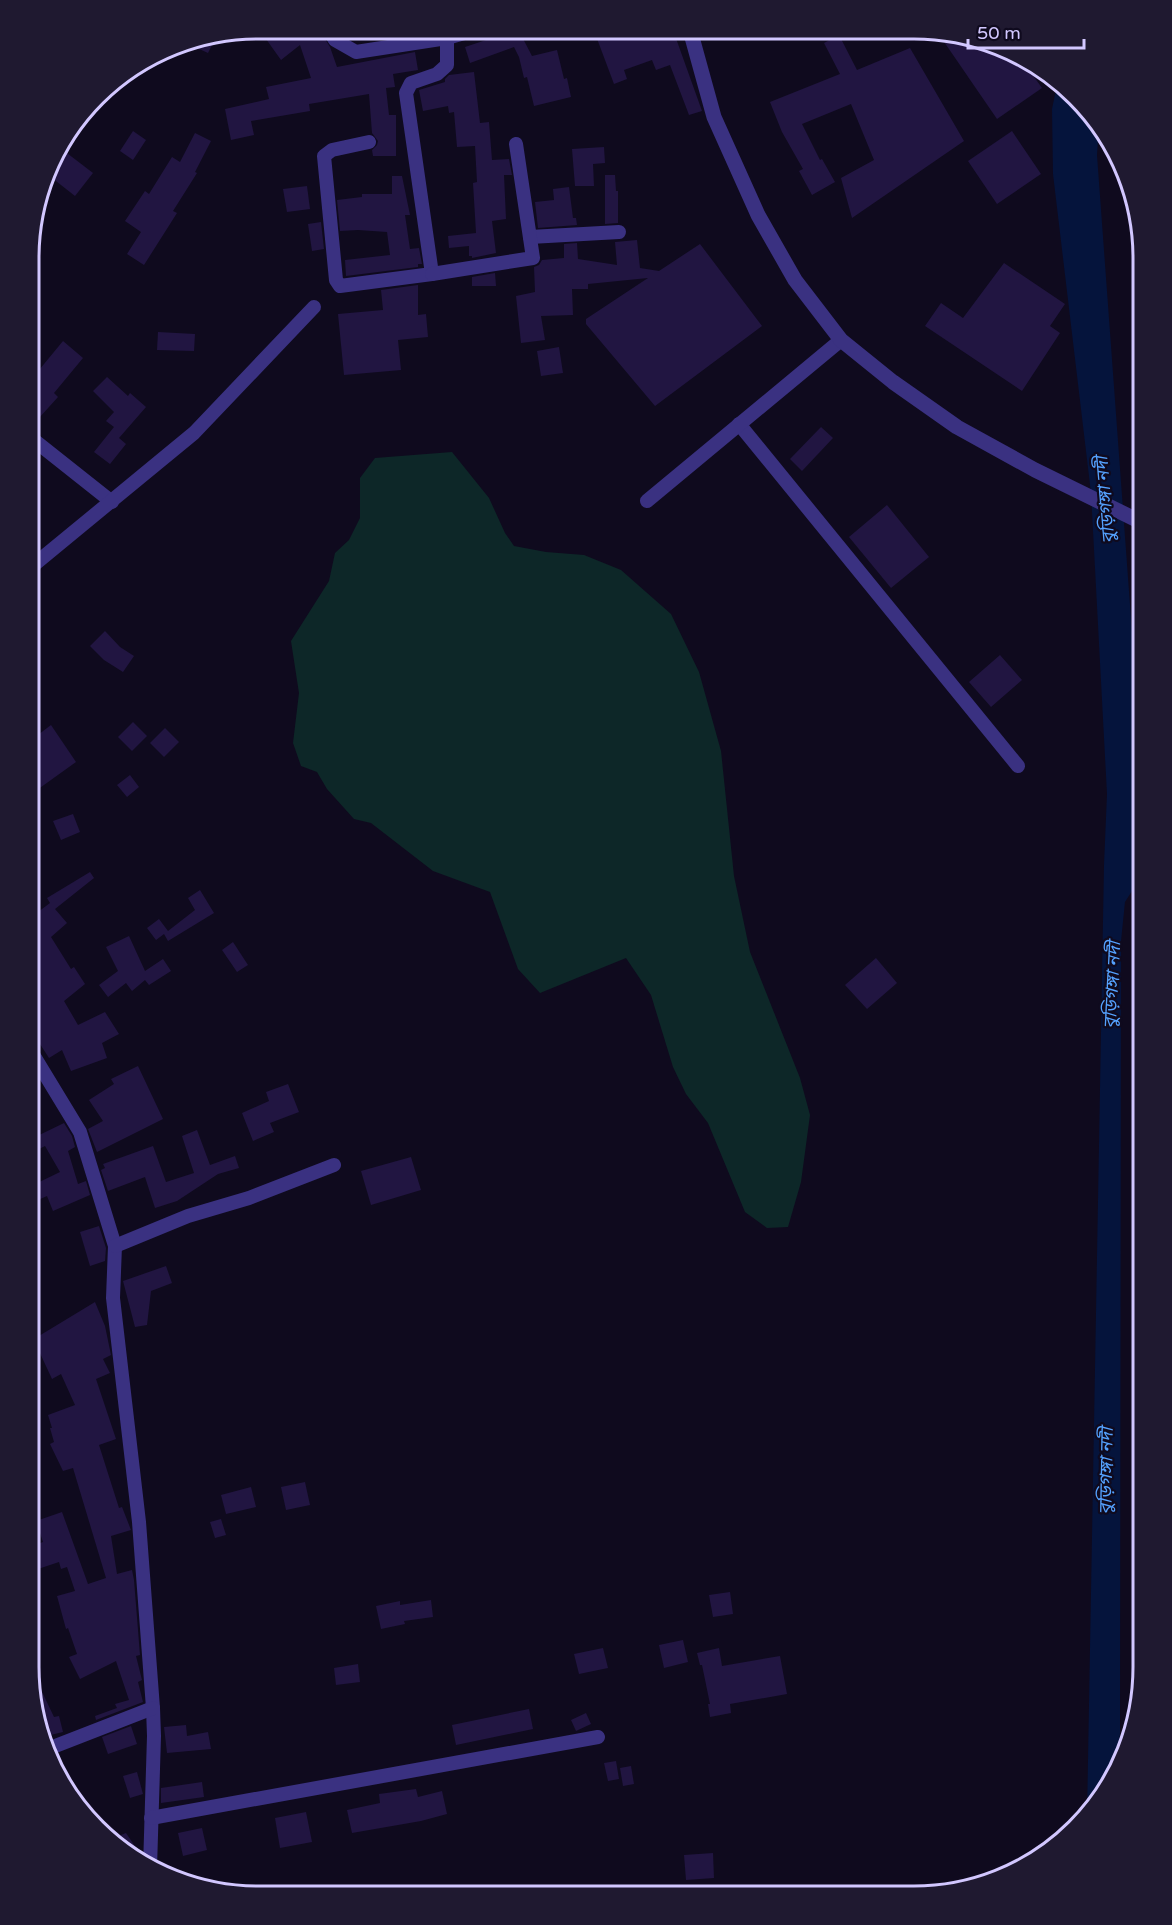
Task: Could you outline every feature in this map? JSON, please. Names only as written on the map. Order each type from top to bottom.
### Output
[{"type":"street","points":[[334,39],[356,52],[440,39]]},
{"type":"street","points":[[432,274],[406,93],[411,82],[437,74],[447,65],[447,39]]},
{"type":"street","points":[[692,39],[714,117],[758,215],[795,280],[841,340],[892,382],[957,427],[1035,470],[1133,519]]},
{"type":"street","points":[[369,142],[332,150],[324,156],[336,280],[340,286],[533,258],[516,144]]},
{"type":"street","points":[[530,237],[619,232]]},
{"type":"street","points":[[39,561],[194,433],[314,308]]},
{"type":"street","points":[[647,501],[841,340]]},
{"type":"street","points":[[739,424],[1018,766]]},
{"type":"street","points":[[39,444],[112,502]]},
{"type":"street","points":[[39,1064],[80,1132],[115,1246],[113,1298],[139,1522],[153,1708],[150,1858]]},
{"type":"street","points":[[115,1246],[188,1216],[249,1198],[334,1165]]},
{"type":"street","points":[[54,1746],[153,1708]]},
{"type":"street","points":[[151,1818],[598,1737]]},
{"type":"green space","points":[[452,452],[489,498],[505,533],[514,546],[546,552],[584,555],[621,570],[671,614],[699,672],[721,751],[734,876],[750,952],[800,1078],[810,1115],[801,1182],[788,1227],[767,1228],[745,1212],[708,1123],[686,1094],[673,1067],[651,995],[626,958],[540,993],[518,969],[490,892],[433,871],[371,823],[354,819],[327,789],[317,772],[301,766],[293,743],[299,693],[291,641],[329,581],[335,553],[349,540],[360,518],[360,478],[375,458]]},
{"type":"water","name":"বুড়িগঙ্গা নদী","points":[[1056,91],[1079,114],[1098,139],[1097,155],[1133,646],[1133,889],[1125,902],[1121,941],[1120,1733],[1119,1743],[1104,1777],[1087,1801],[1107,794],[1091,493],[1053,174],[1052,109]]},
{"type":"building","points":[[266,39],[325,39],[337,67],[415,52],[418,70],[393,74],[395,87],[386,88],[389,115],[396,115],[396,156],[373,156],[372,150],[378,141],[372,133],[369,94],[309,104],[310,111],[251,121],[254,135],[231,140],[225,109],[269,99],[266,87],[311,78],[300,45],[281,60]]},
{"type":"building","points":[[489,39],[523,39],[532,56],[557,50],[571,97],[534,106],[527,77],[524,78],[514,47],[470,63],[465,47]]},
{"type":"building","points":[[597,39],[676,39],[702,111],[689,115],[670,65],[656,70],[652,60],[624,70],[627,79],[614,84]]},
{"type":"building","points":[[832,39],[841,39],[857,70],[910,48],[964,141],[852,218],[841,178],[874,160],[851,104],[802,124],[820,160],[822,159],[835,182],[812,195],[799,171],[803,169],[782,132],[770,102],[840,74],[824,43]]},
{"type":"building","points":[[943,41],[971,46],[1024,68],[1031,73],[1042,88],[997,119]]},
{"type":"building","points":[[213,43],[208,53],[196,48]]},
{"type":"building","points":[[474,72],[480,123],[489,122],[492,160],[509,159],[512,175],[504,175],[506,219],[492,221],[496,253],[472,258],[469,256],[469,246],[449,248],[448,236],[476,233],[473,183],[477,182],[475,146],[457,147],[454,112],[449,113],[448,106],[423,111],[419,90],[445,82],[449,75]]},
{"type":"building","points":[[133,131],[146,140],[133,160],[120,151]]},
{"type":"building","points":[[1012,131],[1041,174],[997,204],[968,161]]},
{"type":"building","points":[[195,133],[211,141],[195,172],[197,173],[173,211],[177,213],[144,265],[127,254],[141,232],[125,221],[145,191],[149,194],[172,157],[180,162]]},
{"type":"building","points":[[604,147],[605,163],[593,164],[594,186],[575,186],[572,149]]},
{"type":"building","points":[[66,152],[93,173],[75,196],[54,179]]},
{"type":"building","points":[[605,175],[615,175],[616,191],[618,191],[618,223],[605,224]]},
{"type":"building","points":[[392,176],[402,176],[410,215],[405,215],[410,249],[419,248],[422,264],[418,264],[418,267],[346,276],[345,260],[390,255],[387,232],[340,231],[337,200],[362,197],[362,194],[392,194]]},
{"type":"building","points":[[307,186],[310,209],[287,212],[283,189]]},
{"type":"building","points":[[569,187],[573,218],[576,218],[577,225],[538,228],[535,202],[554,200],[553,189]]},
{"type":"building","points":[[321,222],[324,249],[312,251],[308,224]]},
{"type":"building","points":[[637,240],[640,268],[659,271],[700,244],[762,326],[655,406],[586,324],[586,319],[648,278],[588,284],[588,289],[572,289],[573,315],[541,316],[545,340],[521,343],[516,296],[535,292],[534,267],[542,260],[564,258],[564,244],[577,243],[578,259],[617,265],[615,242]]},
{"type":"building","points":[[1004,263],[1065,304],[1050,326],[1060,333],[1022,391],[925,326],[941,303],[963,318]]},
{"type":"building","points":[[495,273],[496,286],[472,286],[472,277]]},
{"type":"building","points":[[418,285],[418,315],[426,314],[428,337],[398,340],[401,370],[344,375],[338,314],[383,310],[381,290]]},
{"type":"building","points":[[158,332],[195,334],[194,351],[157,350]]},
{"type":"building","points":[[63,341],[83,358],[54,393],[58,397],[39,418],[39,370]]},
{"type":"building","points":[[559,347],[563,373],[541,376],[537,351]]},
{"type":"building","points":[[107,377],[128,396],[130,393],[146,407],[119,438],[126,444],[110,464],[94,452],[114,427],[106,421],[114,412],[93,391]]},
{"type":"building","points":[[821,427],[833,438],[802,471],[790,459]]},
{"type":"building","points":[[887,505],[929,557],[891,588],[849,537]]},
{"type":"building","points":[[105,631],[120,647],[134,656],[123,672],[104,660],[90,646]]},
{"type":"building","points":[[1000,655],[1022,680],[991,707],[969,682]]},
{"type":"building","points":[[133,722],[147,736],[132,751],[118,737]]},
{"type":"building","points":[[51,725],[76,762],[39,789],[39,734]]},
{"type":"building","points":[[165,728],[179,742],[164,757],[150,743]]},
{"type":"building","points":[[130,775],[139,787],[127,797],[117,785]]},
{"type":"building","points":[[73,814],[80,832],[61,840],[53,821]]},
{"type":"building","points":[[90,872],[94,878],[55,909],[67,923],[51,937],[71,969],[74,967],[85,984],[64,1001],[78,1025],[105,1012],[119,1034],[102,1043],[107,1058],[71,1071],[62,1050],[49,1058],[39,1042],[39,911],[50,903],[47,898]]},
{"type":"building","points":[[200,890],[214,913],[168,941],[164,934],[156,940],[147,928],[159,919],[168,931],[195,910],[188,898]]},
{"type":"building","points":[[129,936],[145,971],[163,959],[171,971],[149,985],[145,980],[132,991],[126,983],[108,997],[99,985],[118,971],[106,947]]},
{"type":"building","points":[[233,942],[248,965],[237,972],[222,950]]},
{"type":"building","points":[[876,958],[897,983],[867,1009],[845,985]]},
{"type":"building","points":[[138,1066],[163,1119],[97,1152],[88,1129],[103,1121],[89,1100],[114,1084],[111,1079]]},
{"type":"building","points":[[288,1084],[299,1112],[270,1123],[274,1132],[253,1141],[242,1113],[269,1101],[266,1092]]},
{"type":"building","points":[[64,1123],[72,1136],[75,1147],[68,1151],[78,1184],[86,1181],[90,1195],[53,1211],[47,1196],[39,1200],[39,1182],[60,1172],[45,1146],[39,1149],[39,1135]]},
{"type":"building","points":[[197,1130],[210,1165],[235,1156],[239,1168],[218,1174],[177,1201],[155,1208],[145,1177],[108,1191],[101,1170],[105,1168],[103,1164],[153,1146],[166,1182],[194,1173],[182,1136]]},
{"type":"building","points":[[411,1157],[421,1190],[371,1205],[361,1171]]},
{"type":"building","points":[[99,1226],[106,1248],[105,1261],[90,1266],[80,1232]]},
{"type":"building","points":[[166,1266],[172,1283],[151,1291],[147,1325],[135,1327],[123,1281]]},
{"type":"building","points":[[95,1302],[105,1326],[111,1355],[103,1359],[110,1373],[96,1379],[116,1439],[99,1445],[119,1508],[122,1507],[131,1530],[111,1536],[117,1574],[132,1570],[134,1580],[140,1655],[136,1656],[142,1680],[138,1682],[143,1702],[96,1720],[95,1716],[117,1708],[115,1704],[129,1700],[116,1661],[80,1679],[69,1657],[77,1654],[68,1628],[66,1629],[57,1596],[75,1591],[67,1567],[61,1569],[59,1562],[39,1569],[39,1543],[43,1542],[39,1520],[62,1512],[88,1584],[106,1578],[73,1468],[63,1471],[50,1444],[54,1442],[48,1415],[75,1405],[61,1374],[52,1379],[39,1351],[39,1336]]},
{"type":"building","points":[[305,1482],[310,1505],[286,1510],[281,1487]]},
{"type":"building","points":[[251,1487],[256,1507],[226,1514],[221,1495]]},
{"type":"building","points":[[221,1519],[226,1535],[215,1538],[210,1522]]},
{"type":"building","points":[[730,1592],[733,1614],[713,1617],[709,1595]]},
{"type":"building","points":[[431,1600],[433,1617],[404,1621],[405,1624],[381,1629],[376,1606],[400,1601],[400,1605]]},
{"type":"building","points":[[683,1640],[688,1662],[664,1668],[659,1645]]},
{"type":"building","points":[[603,1648],[608,1668],[579,1674],[574,1654]]},
{"type":"building","points":[[719,1648],[722,1666],[780,1656],[787,1694],[730,1704],[731,1713],[710,1717],[708,1704],[710,1704],[702,1665],[700,1665],[697,1653]]},
{"type":"building","points":[[358,1664],[360,1682],[336,1685],[334,1668]]},
{"type":"building","points":[[40,1687],[54,1717],[59,1716],[63,1732],[50,1735]]},
{"type":"building","points":[[529,1709],[533,1729],[456,1745],[452,1725]]},
{"type":"building","points":[[586,1713],[591,1724],[576,1731],[571,1720]]},
{"type":"building","points":[[186,1725],[187,1736],[208,1732],[211,1749],[167,1753],[164,1727]]},
{"type":"building","points":[[131,1726],[137,1744],[108,1754],[102,1737]]},
{"type":"building","points":[[616,1761],[619,1779],[608,1781],[604,1763]]},
{"type":"building","points":[[631,1766],[634,1784],[623,1786],[620,1768]]},
{"type":"building","points":[[137,1772],[143,1794],[130,1798],[123,1776]]},
{"type":"building","points":[[202,1782],[204,1797],[161,1803],[161,1788]]},
{"type":"building","points":[[416,1789],[418,1797],[442,1791],[447,1814],[352,1833],[347,1810],[380,1803],[379,1794]]},
{"type":"building","points":[[306,1812],[312,1842],[280,1848],[275,1818]]},
{"type":"building","points":[[202,1828],[207,1850],[183,1856],[178,1833]]},
{"type":"building","points":[[126,1833],[138,1850],[125,1841],[119,1836]]},
{"type":"building","points":[[713,1853],[714,1878],[686,1880],[684,1855]]}]
